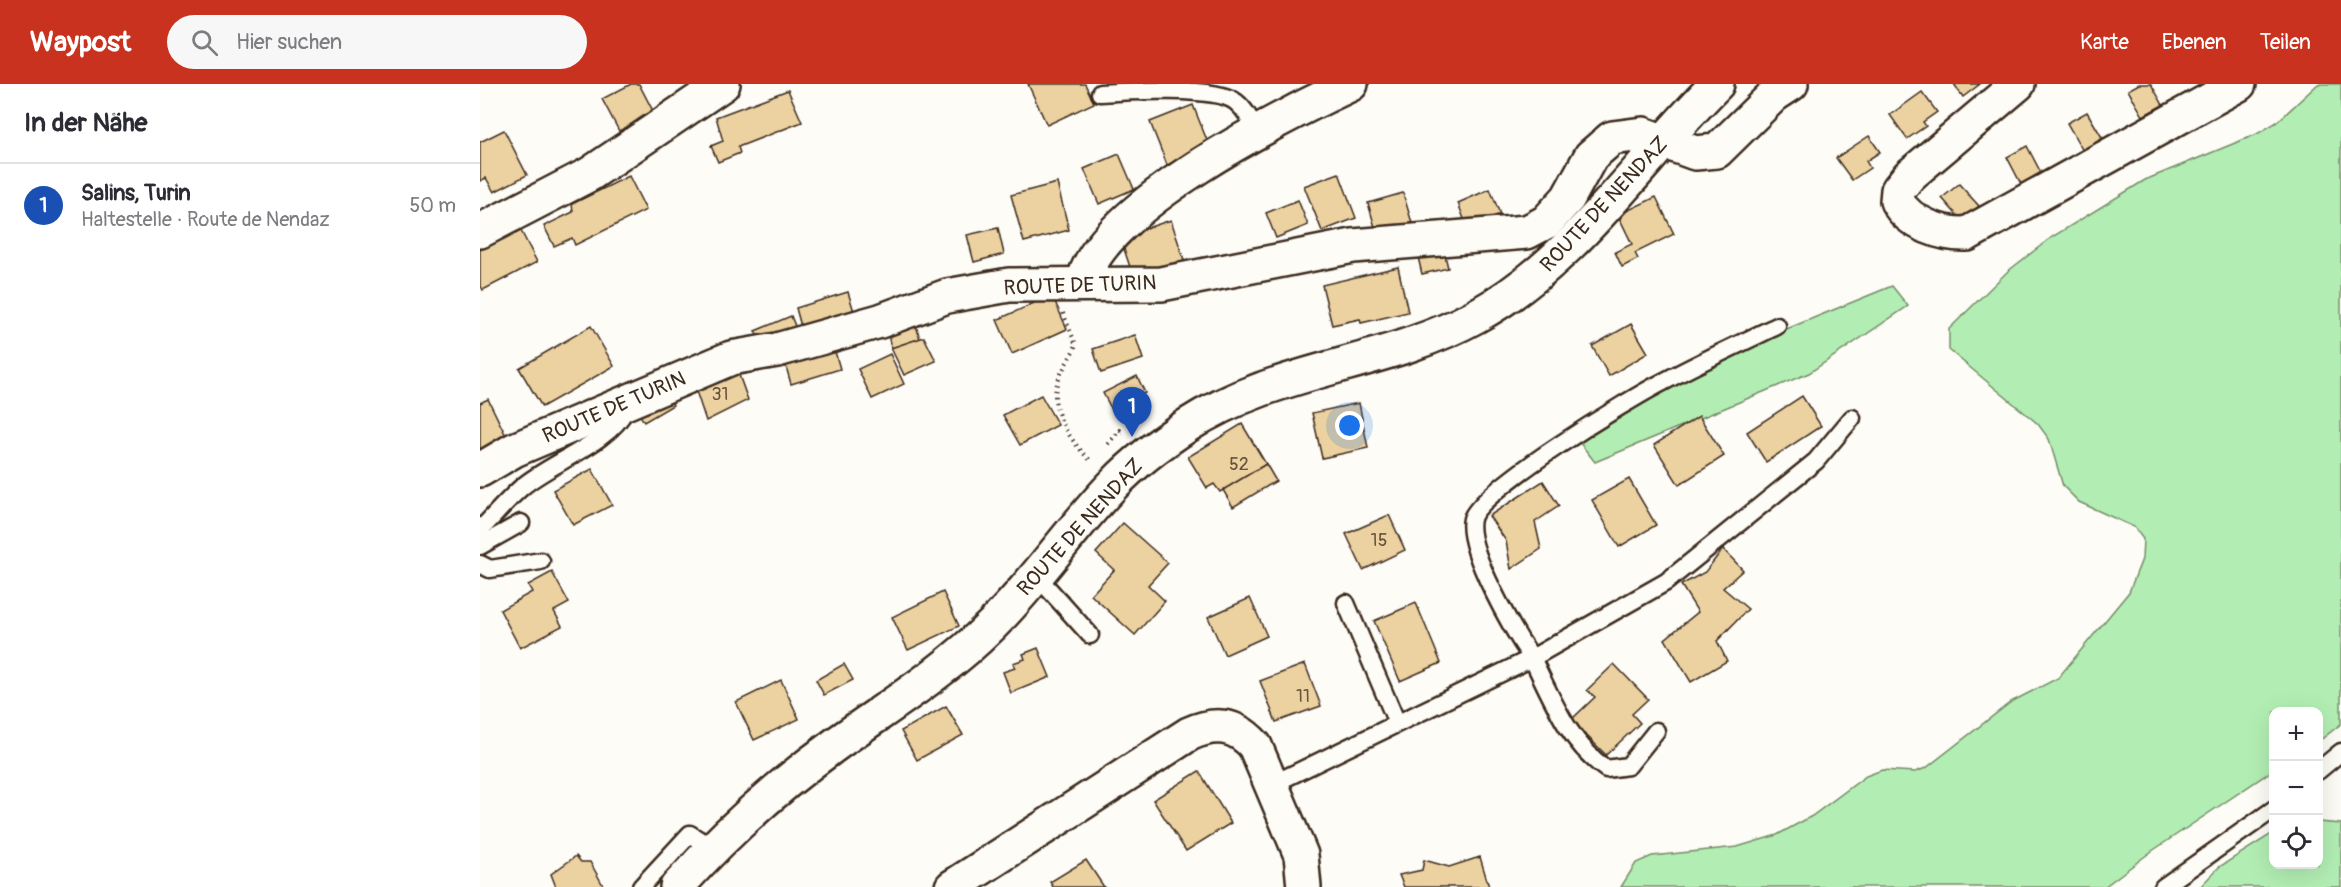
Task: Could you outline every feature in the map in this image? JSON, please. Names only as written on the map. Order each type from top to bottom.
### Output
[{"type":"street","points":[[480,231],[590,174],[723,84]]},
{"type":"street","points":[[1071,294],[1097,250],[1134,213],[1199,166],[1351,84]]},
{"type":"street","name":"ROUTE DE NENDAZ","points":[[677,887],[712,848],[788,780],[932,677],[992,625],[1114,484],[1146,454],[1204,414],[1257,391],[1441,333],[1506,299],[1559,255],[1717,84]]},
{"type":"street","name":"ROUTE DE TURIN","points":[[480,470],[514,450],[731,358],[777,350],[880,321],[947,296],[1009,285],[1071,294],[1120,286],[1161,284],[1353,246],[1527,232],[1546,222],[1568,198],[1599,146],[1612,138],[1637,133],[1664,140],[1695,153],[1717,151],[1774,95],[1791,84]]},
{"type":"street","points":[[2018,84],[1909,176],[1898,190],[1897,201],[1913,218],[1952,235],[1967,234],[2239,84]]},
{"type":"street","points":[[951,887],[1200,729],[1222,726],[1243,733],[1255,746],[1273,784],[1301,855],[1304,887]]},
{"type":"lane","points":[[1100,93],[1161,89],[1234,100],[1249,116],[1257,133]]},
{"type":"lane","points":[[1656,731],[1628,766],[1606,769],[1588,756],[1569,730],[1532,658],[1516,635],[1471,539],[1472,518],[1479,506],[1519,473],[1633,399],[1777,326]]},
{"type":"lane","points":[[480,531],[523,486],[593,442],[622,417],[626,401]]},
{"type":"lane","points":[[1273,784],[1532,658],[1666,582],[1816,461],[1852,418]]},
{"type":"lane","points":[[480,546],[521,523]]},
{"type":"lane","points":[[480,564],[490,569],[541,561]]},
{"type":"lane","points":[[1036,574],[1090,635]]},
{"type":"lane","points":[[1346,603],[1397,723]]},
{"type":"lane","points":[[2323,768],[2341,752]]},
{"type":"lane","points":[[2163,887],[2269,813]]},
{"type":"lane","points":[[641,887],[690,834],[712,848]]},
{"type":"path","points":[[1071,294],[1076,345],[1056,387],[1056,405],[1065,426],[1092,462]]},
{"type":"green space","points":[[2318,84],[2341,84],[2341,724],[2323,738],[2323,707],[2269,707],[2269,773],[2152,851],[2104,887],[1621,887],[1636,863],[1652,856],[1737,847],[1777,835],[1812,816],[1866,776],[1882,770],[1915,772],[1926,768],[2011,702],[2058,678],[2129,592],[2142,559],[2143,539],[2134,527],[2079,502],[2063,486],[2049,439],[2038,424],[1949,350],[1949,329],[2008,271],[2052,237],[2145,180],[2257,134],[2277,122]]},
{"type":"green space","points":[[1892,286],[1908,306],[1809,373],[1595,462],[1580,443],[1624,405],[1750,344]]},
{"type":"green space","points":[[2323,822],[2341,824],[2341,887],[2200,887],[2219,867],[2269,836],[2269,869],[2323,869]]},
{"type":"building","points":[[631,84],[639,84],[654,113],[619,131],[602,99]]},
{"type":"building","points":[[1028,84],[1085,84],[1094,103],[1047,125]]},
{"type":"building","points":[[1954,84],[1980,84],[1963,97]]},
{"type":"building","points":[[2139,84],[2151,84],[2163,105],[2143,116],[2128,90]]},
{"type":"building","points":[[788,90],[802,122],[738,147],[740,153],[718,162],[711,146],[723,141],[716,117]]},
{"type":"building","points":[[1922,92],[1937,112],[1923,122],[1926,126],[1907,139],[1890,115]]},
{"type":"building","points":[[1193,105],[1210,148],[1167,165],[1150,122]]},
{"type":"building","points":[[2087,112],[2103,139],[2083,151],[2067,123]]},
{"type":"building","points":[[504,130],[527,175],[494,192],[486,178],[480,181],[480,142]]},
{"type":"building","points":[[1869,136],[1880,152],[1866,161],[1870,168],[1852,180],[1836,158]]},
{"type":"building","points":[[2027,146],[2041,173],[2021,184],[2007,157]]},
{"type":"building","points":[[1119,154],[1134,189],[1099,204],[1084,169]]},
{"type":"building","points":[[1339,173],[1356,218],[1322,231],[1304,186]]},
{"type":"building","points":[[629,176],[646,210],[575,245],[572,238],[554,246],[544,226],[573,212],[572,204]]},
{"type":"building","points":[[1057,183],[1069,230],[1024,242],[1011,195]]},
{"type":"building","points":[[1959,184],[1979,206],[1962,221],[1942,198]]},
{"type":"building","points":[[1490,189],[1500,214],[1467,227],[1458,203]]},
{"type":"building","points":[[1403,193],[1412,223],[1377,234],[1368,203]]},
{"type":"building","points":[[1656,197],[1674,234],[1635,253],[1638,259],[1622,267],[1615,252],[1632,244],[1618,215]]},
{"type":"building","points":[[1298,200],[1308,225],[1276,238],[1266,213]]},
{"type":"building","points":[[1171,220],[1185,263],[1134,279],[1120,237]]},
{"type":"building","points":[[998,228],[1004,254],[974,262],[967,235]]},
{"type":"building","points":[[520,229],[537,262],[483,290],[480,284],[480,250]]},
{"type":"building","points":[[1444,251],[1448,268],[1422,274],[1418,257]]},
{"type":"building","points":[[1398,267],[1408,312],[1361,323],[1360,319],[1332,325],[1322,285]]},
{"type":"building","points":[[848,292],[856,318],[803,334],[796,308]]},
{"type":"building","points":[[1052,295],[1067,329],[1012,354],[997,320]]},
{"type":"building","points":[[912,311],[920,339],[891,348],[885,321]]},
{"type":"building","points":[[791,316],[799,336],[762,345],[755,331]]},
{"type":"building","points":[[1631,324],[1648,353],[1609,376],[1592,346]]},
{"type":"building","points":[[591,326],[614,366],[542,407],[519,368]]},
{"type":"building","points":[[1135,335],[1143,359],[1101,373],[1093,349]]},
{"type":"building","points":[[924,337],[936,361],[904,375],[891,348]]},
{"type":"building","points":[[832,341],[840,369],[791,384],[783,356]]},
{"type":"building","points":[[890,354],[904,384],[872,399],[858,369]]},
{"type":"building","points":[[735,364],[748,400],[706,421],[693,382]]},
{"type":"building","points":[[1137,376],[1145,393],[1112,410],[1103,393]]},
{"type":"building","points":[[665,391],[673,405],[644,422],[636,408]]},
{"type":"building","points":[[1041,395],[1058,425],[1020,445],[1003,415]]},
{"type":"building","points":[[1802,396],[1821,426],[1766,462],[1747,432]]},
{"type":"building","points":[[488,399],[509,442],[480,456],[480,403]]},
{"type":"building","points":[[1359,403],[1368,448],[1322,458],[1312,413]]},
{"type":"building","points":[[1699,416],[1724,456],[1679,485],[1654,445]]},
{"type":"building","points":[[1242,424],[1266,464],[1220,492],[1214,484],[1207,488],[1188,457]]},
{"type":"building","points":[[1266,464],[1276,481],[1233,507],[1223,490]]},
{"type":"building","points":[[592,469],[612,505],[573,525],[553,490]]},
{"type":"building","points":[[1629,479],[1656,525],[1619,547],[1592,500]]},
{"type":"building","points":[[1543,481],[1559,506],[1535,522],[1541,549],[1511,569],[1506,541],[1489,516]]},
{"type":"building","points":[[1389,515],[1405,550],[1363,570],[1346,534]]},
{"type":"building","points":[[1123,523],[1168,563],[1148,585],[1165,601],[1135,635],[1091,595],[1114,570],[1096,553]]},
{"type":"building","points":[[1723,549],[1743,570],[1723,588],[1748,609],[1717,641],[1727,661],[1691,682],[1665,639],[1698,612],[1681,585],[1705,572]]},
{"type":"building","points":[[552,572],[569,603],[554,611],[562,626],[520,648],[500,610],[532,592],[528,585]]},
{"type":"building","points":[[943,592],[959,626],[908,650],[892,617]]},
{"type":"building","points":[[1250,598],[1267,636],[1225,655],[1208,617]]},
{"type":"building","points":[[1416,603],[1441,663],[1400,681],[1374,621]]},
{"type":"building","points":[[1038,648],[1050,677],[1011,693],[1003,672],[1015,668],[1013,663],[1025,659],[1023,654]]},
{"type":"building","points":[[844,664],[853,680],[824,695],[816,680]]},
{"type":"building","points":[[1305,664],[1321,706],[1276,722],[1260,681]]},
{"type":"building","points":[[1614,664],[1648,699],[1632,714],[1640,723],[1606,755],[1571,720],[1595,697],[1587,690]]},
{"type":"building","points":[[781,680],[799,719],[754,740],[736,702]]},
{"type":"building","points":[[946,706],[963,735],[917,760],[901,731]]},
{"type":"building","points":[[1199,771],[1231,823],[1186,851],[1153,800]]},
{"type":"building","points":[[576,856],[581,862],[590,862],[604,887],[556,887],[551,874]]},
{"type":"building","points":[[1480,857],[1489,887],[1404,887],[1399,875],[1422,870],[1424,860],[1449,867]]},
{"type":"building","points":[[1086,860],[1104,887],[1053,887],[1050,882]]},
{"type":"place","name":"Salins, Turin","points":[[1132,437]]}]
